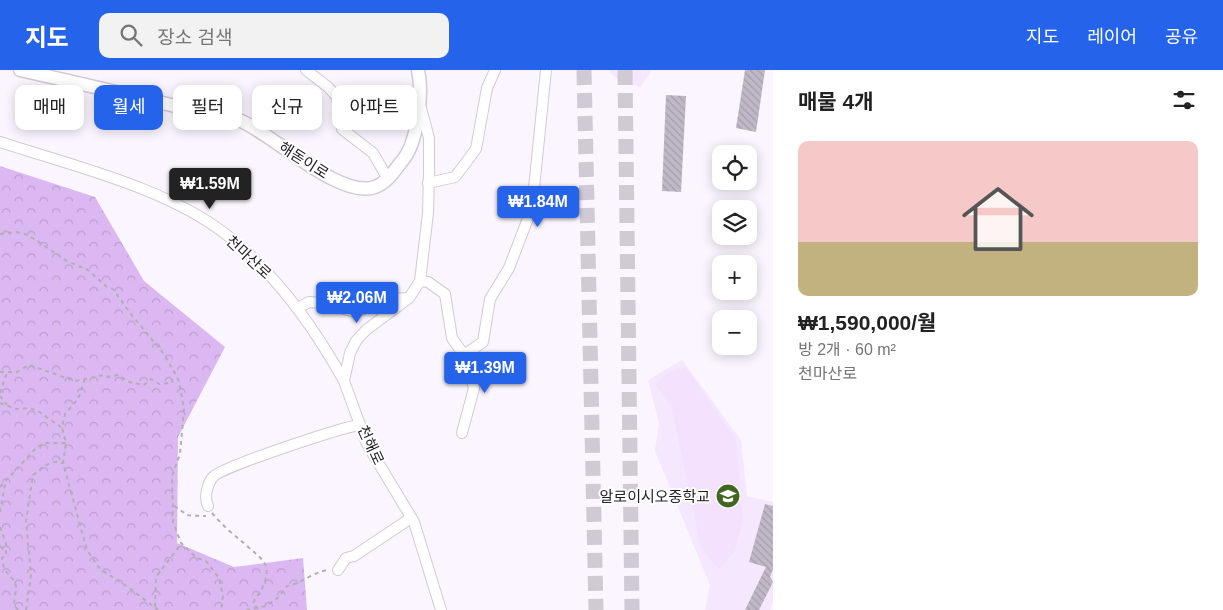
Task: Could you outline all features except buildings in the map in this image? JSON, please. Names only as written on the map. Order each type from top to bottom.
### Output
[{"type":"main road","name":"해돋이로","points":[[20,70],[235,119],[278,144],[319,172],[360,188],[374,187],[388,179]]},
{"type":"main road","points":[[388,179],[406,157],[415,130],[421,85],[418,70]]},
{"type":"street","points":[[306,70],[328,87],[337,98],[342,130],[374,153],[388,179]]},
{"type":"street","points":[[428,183],[455,177],[476,149],[487,88],[495,70]]},
{"type":"street","points":[[464,355],[483,342],[490,299],[509,268],[532,208],[546,70]]},
{"type":"street","points":[[344,381],[350,354],[356,341],[366,330],[409,298],[420,281],[428,213],[429,138],[420,102]]},
{"type":"street","name":"천마산로","points":[[0,142],[146,191],[178,205],[227,236],[270,277],[298,308],[344,381]]},
{"type":"street","points":[[420,281],[428,282],[445,294],[452,338],[464,355],[474,388],[462,433]]},
{"type":"street","points":[[298,308],[309,302],[321,303],[355,312],[391,299],[409,298]]},
{"type":"street","name":"천해로","points":[[344,381],[367,444],[411,518],[441,610]]},
{"type":"street","points":[[208,506],[206,492],[212,478],[218,472],[243,462],[360,425]]},
{"type":"street","points":[[338,570],[346,558],[354,556],[411,518]]},
{"type":"path","points":[[0,234],[18,232],[28,235],[67,261],[88,270],[107,287],[113,289],[164,354],[182,390],[184,409],[180,454],[172,476],[173,522],[181,543],[197,558],[206,561],[219,578],[223,596],[221,610]]},
{"type":"path","points":[[0,372],[17,372],[29,365],[75,381],[104,375],[108,377],[118,375],[129,382],[144,384],[150,379],[159,384],[170,384],[172,383],[174,372]]},
{"type":"path","points":[[7,373],[0,394],[7,405]]},
{"type":"path","points":[[85,379],[78,399],[65,414],[62,428],[66,443],[63,463],[90,556],[100,569],[128,586],[158,610]]},
{"type":"path","points":[[0,404],[16,409],[29,408],[38,411],[62,428]]},
{"type":"path","points":[[0,487],[38,447],[45,443],[66,443]]},
{"type":"path","points":[[26,610],[31,575],[26,521],[33,475],[48,463],[56,461],[63,463]]},
{"type":"path","points":[[0,512],[2,490],[7,480]]},
{"type":"path","points":[[174,506],[181,513],[192,518],[210,514],[208,506]]},
{"type":"path","points":[[208,506],[220,522],[261,556],[265,562],[266,576],[264,586],[253,603],[258,609]]},
{"type":"path","points":[[0,527],[6,544],[6,556],[2,558],[2,564],[6,575],[12,578],[16,586],[14,606],[19,610]]},
{"type":"path","points":[[154,607],[156,577],[171,560],[181,543]]},
{"type":"path","points":[[0,546],[6,552]]},
{"type":"path","points":[[248,610],[258,609],[279,597],[286,586],[293,585],[318,572],[338,570]]},
{"type":"shaded area","points":[[608,70],[652,70],[640,87],[618,80]]},
{"type":"shaded area","points":[[682,360],[741,440],[747,496],[773,502],[773,601],[770,610],[705,610],[710,585],[655,451],[659,423],[648,380]]},
{"type":"shaded area","points":[[685,367],[736,440],[743,519],[735,551],[719,569],[701,548],[672,408],[656,385],[667,373]]},
{"type":"green space","points":[[0,166],[95,197],[144,281],[225,347],[178,437],[177,543],[234,567],[303,558],[307,610],[0,610]]},
{"type":"tunnel","points":[[584,70],[596,610]]},
{"type":"tunnel","points":[[625,70],[632,610]]},
{"type":"place","name":"알로이시오중학교","points":[[728,496]]}]
